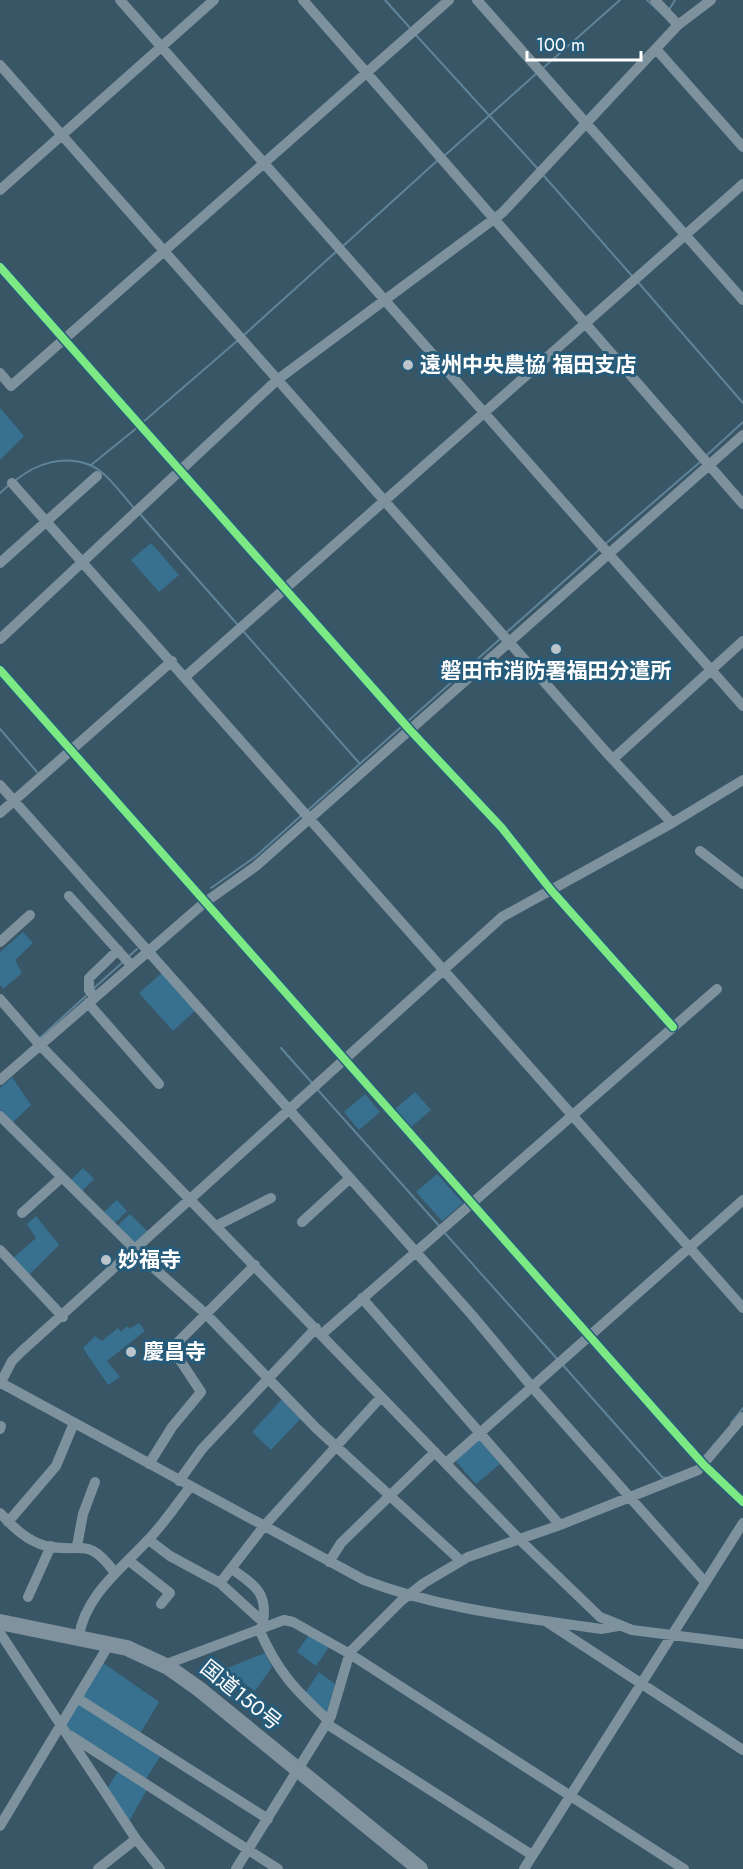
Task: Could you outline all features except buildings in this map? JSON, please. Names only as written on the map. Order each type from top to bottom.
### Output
[{"type":"highway","name":"国道150号","points":[[0,1622],[110,1642],[164,1665],[199,1689],[420,1869]]},
{"type":"street","points":[[120,0],[743,706]]},
{"type":"street","points":[[0,190],[214,0]]},
{"type":"street","points":[[303,0],[743,504]]},
{"type":"street","points":[[0,373],[11,386],[448,0]]},
{"type":"street","points":[[477,0],[743,300]]},
{"type":"street","points":[[655,0],[678,25]]},
{"type":"street","points":[[0,639],[277,380],[515,201],[678,25],[711,0]]},
{"type":"street","points":[[656,49],[743,147]]},
{"type":"street","points":[[0,65],[672,823]]},
{"type":"street","points":[[185,677],[743,184]]},
{"type":"street","points":[[0,267],[410,730],[502,828],[551,890],[673,1027]]},
{"type":"street","points":[[159,1084],[91,997],[89,978],[125,958],[147,951],[204,903],[256,866],[743,435]]},
{"type":"street","points":[[0,563],[97,476]]},
{"type":"street","points":[[12,483],[743,1308]]},
{"type":"street","points":[[613,759],[743,641]]},
{"type":"street","points":[[0,813],[171,661]]},
{"type":"street","points":[[0,670],[704,1465],[743,1502]]},
{"type":"street","points":[[618,1626],[601,1629],[407,1596],[364,1580],[0,1384],[22,1351],[136,1251],[502,917],[672,823],[743,780]]},
{"type":"street","points":[[0,785],[472,1315],[532,1387],[705,1582]]},
{"type":"street","points":[[700,851],[743,884]]},
{"type":"street","points":[[69,896],[125,958]]},
{"type":"street","points":[[0,942],[30,915]]},
{"type":"street","points":[[0,1080],[91,997],[125,958]]},
{"type":"street","points":[[179,1480],[202,1449],[267,1378],[319,1331],[362,1298],[616,1079],[717,989]]},
{"type":"street","points":[[0,999],[39,1044],[381,1397],[600,1617],[618,1626],[743,1644]]},
{"type":"street","points":[[0,1116],[136,1251],[207,1315],[336,1447],[460,1560]]},
{"type":"street","points":[[22,1213],[62,1177]]},
{"type":"street","points":[[302,1222],[349,1179]]},
{"type":"street","points":[[216,1226],[271,1198]]},
{"type":"street","points":[[446,1463],[743,1200]]},
{"type":"street","points":[[0,1250],[63,1317]]},
{"type":"street","points":[[149,1464],[172,1427],[201,1392],[172,1348],[255,1265]]},
{"type":"street","points":[[362,1298],[560,1525]]},
{"type":"street","points":[[0,1358],[10,1367]]},
{"type":"street","points":[[220,1582],[264,1526],[381,1397]]},
{"type":"street","points":[[236,1869],[328,1722],[350,1654],[407,1596],[460,1560],[560,1525],[698,1470],[743,1417]]},
{"type":"street","points":[[74,1423],[56,1466],[4,1518],[25,1536],[51,1546],[77,1546],[96,1551],[115,1573]]},
{"type":"street","points":[[329,1562],[341,1543],[435,1452]]},
{"type":"street","points":[[77,1546],[83,1514],[95,1482]]},
{"type":"street","points":[[79,1637],[81,1621],[87,1610],[115,1573],[149,1540],[190,1487]]},
{"type":"street","points":[[524,1869],[568,1795],[743,1523]]},
{"type":"street","points":[[149,1540],[170,1556],[220,1582],[261,1626],[279,1670],[328,1722],[532,1856]]},
{"type":"street","points":[[28,1597],[51,1546]]},
{"type":"street","points":[[128,1560],[170,1593],[161,1604]]},
{"type":"street","points":[[232,1569],[252,1584],[262,1596],[266,1604],[261,1626]]},
{"type":"street","points":[[164,1665],[261,1626],[284,1620],[293,1622],[350,1654],[684,1869]]},
{"type":"street","points":[[544,1620],[743,1750]]},
{"type":"street","points":[[0,1633],[136,1839],[160,1869]]},
{"type":"street","points":[[0,1826],[63,1729],[77,1698],[110,1642]]},
{"type":"street","points":[[77,1698],[268,1819]]},
{"type":"street","points":[[63,1729],[278,1869]]},
{"type":"street","points":[[0,1803],[9,1811]]},
{"type":"street","points":[[98,1869],[136,1839]]},
{"type":"street","points":[[108,1861],[116,1869]]},
{"type":"shaded area","points":[[0,408],[24,436],[0,460]]},
{"type":"shaded area","points":[[151,543],[179,575],[159,592],[131,560]]},
{"type":"shaded area","points":[[23,932],[33,943],[15,960],[22,973],[3,989],[0,985],[0,952]]},
{"type":"shaded area","points":[[165,970],[198,1008],[173,1031],[139,993]]},
{"type":"shaded area","points":[[12,1077],[31,1105],[13,1122],[0,1110],[0,1088]]},
{"type":"shaded area","points":[[415,1092],[431,1110],[410,1128],[394,1110]]},
{"type":"shaded area","points":[[365,1094],[380,1112],[359,1130],[344,1112]]},
{"type":"shaded area","points":[[83,1168],[94,1179],[81,1192],[70,1181]]},
{"type":"shaded area","points":[[437,1174],[463,1203],[442,1221],[416,1192]]},
{"type":"shaded area","points":[[117,1200],[127,1211],[115,1223],[104,1212]]},
{"type":"shaded area","points":[[130,1214],[150,1234],[136,1247],[117,1226]]},
{"type":"shaded area","points":[[36,1216],[59,1245],[28,1276],[12,1259],[36,1238],[27,1224]]},
{"type":"shaded area","points":[[139,1323],[145,1331],[107,1361],[120,1377],[108,1385],[83,1348],[95,1336],[102,1341],[118,1328],[121,1332],[127,1326],[129,1329]]},
{"type":"shaded area","points":[[284,1397],[304,1415],[271,1450],[252,1432]]},
{"type":"shaded area","points":[[476,1436],[500,1464],[476,1484],[452,1457]]},
{"type":"shaded area","points":[[311,1632],[331,1644],[316,1666],[297,1652]]},
{"type":"shaded area","points":[[265,1653],[272,1667],[255,1691],[225,1669]]},
{"type":"shaded area","points":[[99,1660],[159,1702],[138,1737],[163,1752],[144,1782],[149,1786],[127,1825],[105,1792],[120,1768],[60,1725]]},
{"type":"shaded area","points":[[319,1672],[335,1684],[326,1715],[304,1695]]},
{"type":"waterway","points":[[385,0],[411,29]]},
{"type":"waterway","points":[[542,69],[620,0]]},
{"type":"waterway","points":[[647,0],[665,17]]},
{"type":"waterway","points":[[669,10],[675,0]]},
{"type":"waterway","points":[[415,34],[538,169]]},
{"type":"waterway","points":[[443,157],[537,73]]},
{"type":"waterway","points":[[342,247],[438,160]]},
{"type":"waterway","points":[[544,176],[633,277]]},
{"type":"waterway","points":[[244,335],[338,250]]},
{"type":"waterway","points":[[637,281],[743,403]]},
{"type":"waterway","points":[[142,423],[237,341]]},
{"type":"waterway","points":[[706,456],[743,422]]},
{"type":"waterway","points":[[91,465],[138,427]]},
{"type":"waterway","points":[[16,480],[33,469],[51,462],[80,462],[102,473],[134,508]]},
{"type":"waterway","points":[[604,545],[700,462]]},
{"type":"waterway","points":[[0,493],[9,485]]},
{"type":"waterway","points":[[140,514],[237,624]]},
{"type":"waterway","points":[[506,633],[600,549]]},
{"type":"waterway","points":[[243,631],[360,764]]},
{"type":"waterway","points":[[408,721],[500,639]]},
{"type":"waterway","points":[[307,811],[401,727]]},
{"type":"waterway","points":[[0,729],[37,772]]},
{"type":"waterway","points":[[211,888],[255,857],[303,814]]},
{"type":"waterway","points":[[128,957],[137,949]]},
{"type":"waterway","points":[[93,989],[124,961]]},
{"type":"waterway","points":[[40,1038],[89,993]]},
{"type":"waterway","points":[[281,1048],[313,1084]]},
{"type":"waterway","points":[[317,1089],[441,1228]]},
{"type":"waterway","points":[[444,1232],[558,1360]]},
{"type":"waterway","points":[[562,1364],[662,1477],[667,1478]]},
{"type":"waterway","points":[[731,1423],[743,1408]]},
{"type":"cycle path","points":[[0,267],[410,730],[502,828],[551,890],[673,1027]]},
{"type":"cycle path","points":[[0,670],[670,1427],[704,1465],[743,1502]]},
{"type":"place","name":"遠州中央農協 福田支店","points":[[408,365]]},
{"type":"place","name":"磐田市消防署福田分遣所","points":[[556,649]]},
{"type":"place","name":"妙福寺","points":[[106,1260]]},
{"type":"place","name":"慶昌寺","points":[[131,1352]]}]
